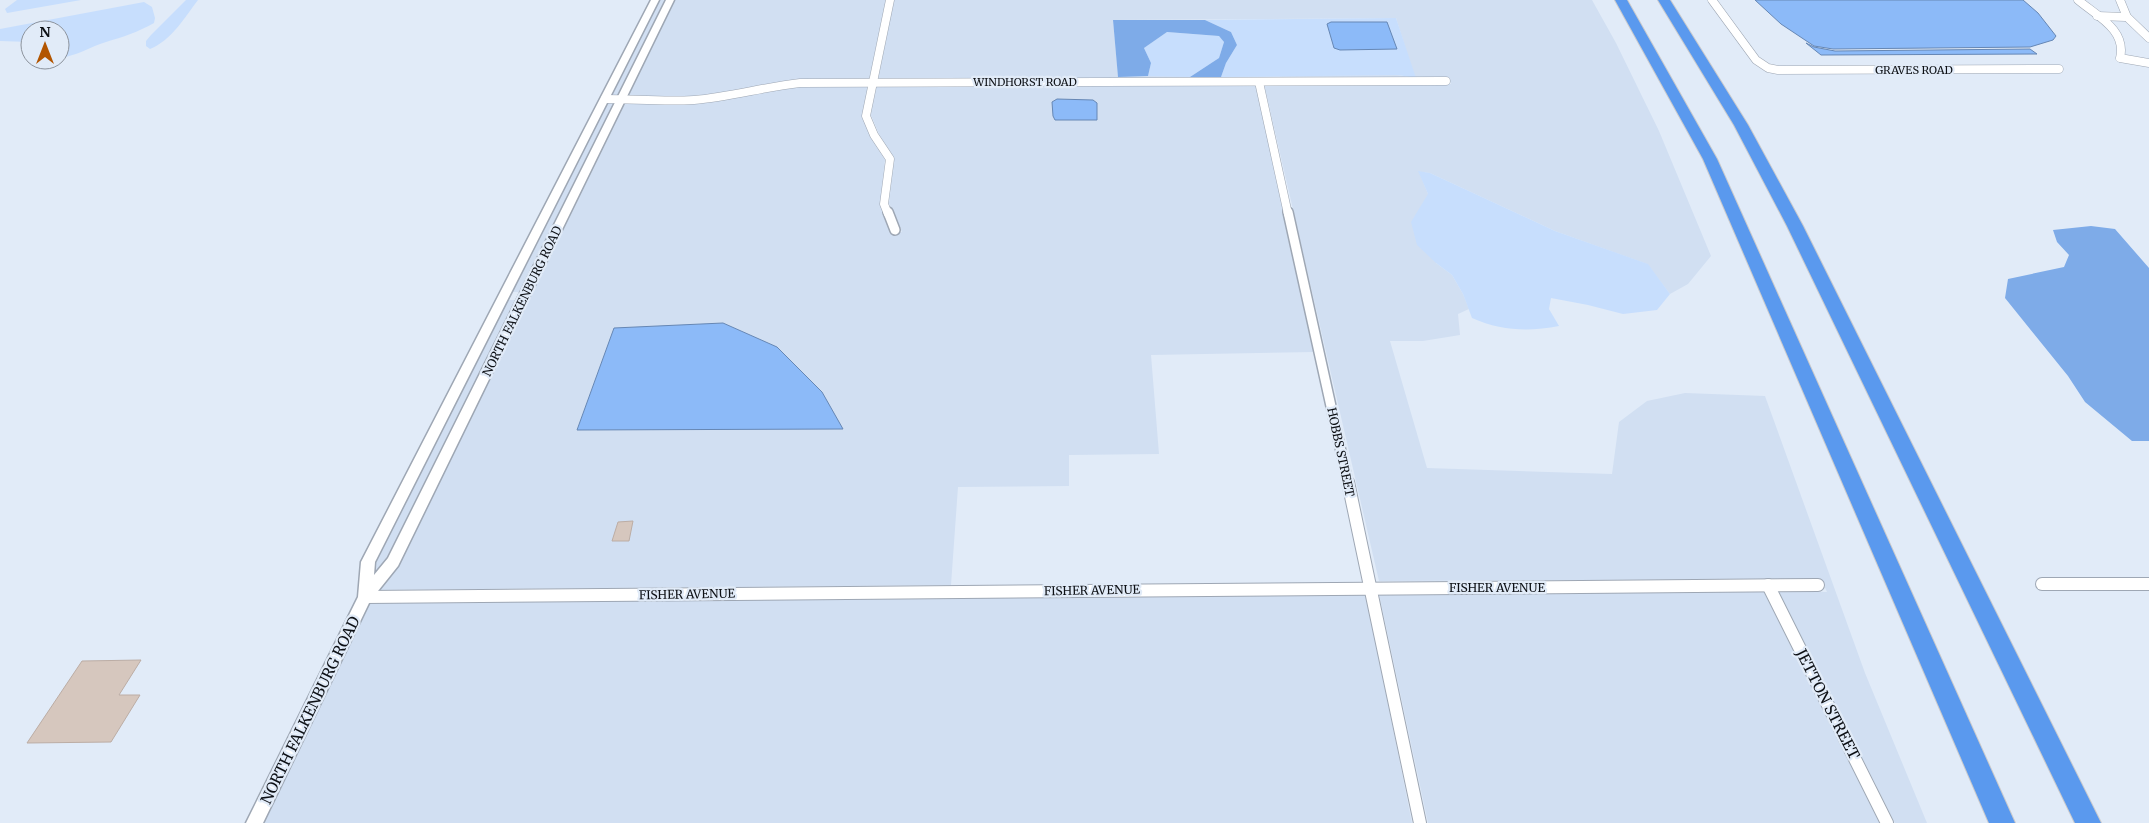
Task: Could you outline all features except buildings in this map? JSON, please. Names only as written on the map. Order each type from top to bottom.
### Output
[{"type":"highway","points":[[1621,0],[1722,185],[1883,556],[2002,823]]},
{"type":"highway","points":[[1664,0],[1742,125],[1791,218],[2088,823]]},
{"type":"street","name":"NORTH FALKENBURG ROAD","points":[[366,597],[368,562],[655,0]]},
{"type":"street","name":"NORTH FALKENBURG ROAD","points":[[254,823],[366,597],[393,562],[670,0]]},
{"type":"street","points":[[890,0],[866,116],[874,135],[890,159],[884,204],[895,230]]},
{"type":"street","name":"GRAVES ROAD","points":[[1712,0],[1756,60],[1768,68],[1789,71],[2059,70]]},
{"type":"street","points":[[2078,0],[2120,36],[2123,44],[2120,58],[2149,63]]},
{"type":"street","points":[[2120,0],[2122,11],[2131,24],[2149,38]]},
{"type":"street","points":[[2097,16],[2126,17]]},
{"type":"street","name":"WINDHORST ROAD","points":[[605,99],[692,100],[728,96],[767,87],[800,83],[1446,81]]},
{"type":"street","name":"HOBBS STREET","points":[[1259,82],[1371,588],[1420,823]]},
{"type":"street","points":[[504,296],[524,296]]},
{"type":"street","points":[[2042,584],[2149,584]]},
{"type":"street","name":"JETTON STREET","points":[[1768,585],[1887,823]]},
{"type":"street","name":"FISHER AVENUE","points":[[366,597],[1818,585]]},
{"type":"shaded area","points":[[17,0],[81,0],[7,13],[5,9]]},
{"type":"shaded area","points":[[186,0],[198,0],[177,28],[165,40],[150,49],[146,46],[146,41],[151,35]]},
{"type":"shaded area","points":[[659,0],[666,0],[617,97],[611,97]]},
{"type":"shaded area","points":[[674,0],[886,0],[869,80],[692,97],[626,97]]},
{"type":"shaded area","points":[[894,0],[1592,0],[1616,43],[1659,131],[1711,256],[1688,284],[1670,294],[1647,264],[1555,231],[1430,173],[1419,172],[1428,194],[1436,263],[1452,275],[1469,309],[1458,314],[1460,335],[1423,341],[1390,341],[1427,468],[1612,474],[1619,422],[1647,401],[1685,393],[1765,396],[1865,673],[1927,823],[1895,823],[1778,591],[1827,592],[1821,579],[1379,581],[1264,84],[1451,84],[1449,79],[878,80]],"holes":[[[1396,18],[1415,78],[1398,75],[1118,76],[1113,20]]]},
{"type":"shaded area","points":[[1755,0],[2023,0],[2038,13],[2056,36],[2053,40],[2030,47],[1833,49],[1814,46],[1781,24]]},
{"type":"shaded area","points":[[144,2],[152,7],[155,18],[154,23],[142,29],[70,56],[70,20],[48,20]]},
{"type":"shaded area","points":[[1396,18],[1416,78],[1398,75],[1221,77],[1226,63],[1237,45],[1231,32],[1205,20]]},
{"type":"shaded area","points":[[1113,20],[1205,20],[1231,32],[1237,45],[1226,63],[1221,77],[1190,77],[1219,58],[1224,42],[1219,36],[1167,32],[1144,48],[1151,63],[1148,76],[1118,77]]},
{"type":"shaded area","points":[[1331,22],[1387,22],[1397,49],[1340,50],[1334,48],[1327,24]]},
{"type":"shaded area","points":[[20,25],[20,42],[0,41],[0,29]]},
{"type":"shaded area","points":[[1167,32],[1219,36],[1224,42],[1219,58],[1190,77],[1148,76],[1151,63],[1144,48]]},
{"type":"shaded area","points":[[1806,43],[1814,47],[1835,51],[2030,49],[2037,54],[1821,55]]},
{"type":"shaded area","points":[[868,85],[862,117],[870,136],[885,160],[880,204],[892,234],[902,232],[889,203],[894,159],[879,134],[871,115],[877,85],[1256,85],[1314,352],[1151,355],[1159,454],[1069,455],[1069,486],[958,487],[951,585],[378,590],[400,562],[623,102],[691,102],[800,86]],"holes":[[[723,323],[777,347],[577,429],[614,329]]]},
{"type":"shaded area","points":[[1057,99],[1093,100],[1097,103],[1097,120],[1055,120],[1052,102]]},
{"type":"shaded area","points":[[608,102],[615,102],[520,292],[511,292]]},
{"type":"shaded area","points":[[1418,171],[1430,173],[1555,231],[1648,264],[1670,294],[1657,310],[1623,314],[1551,298],[1549,309],[1559,326],[1548,328],[1526,330],[1504,328],[1472,318],[1463,294],[1452,275],[1417,245],[1411,222],[1428,194]]},
{"type":"shaded area","points":[[2091,226],[2115,229],[2149,268],[2149,441],[2132,441],[2085,402],[2068,376],[2005,298],[2008,279],[2064,267],[2069,255],[2057,242],[2053,230]]},
{"type":"shaded area","points":[[507,300],[517,300],[387,561],[374,577],[376,560]]},
{"type":"shaded area","points":[[723,323],[777,347],[822,392],[843,429],[577,430],[614,328]]},
{"type":"shaded area","points":[[1764,591],[1880,823],[1428,823],[1379,594]]},
{"type":"shaded area","points":[[1366,594],[1412,823],[262,823],[369,603]]}]
